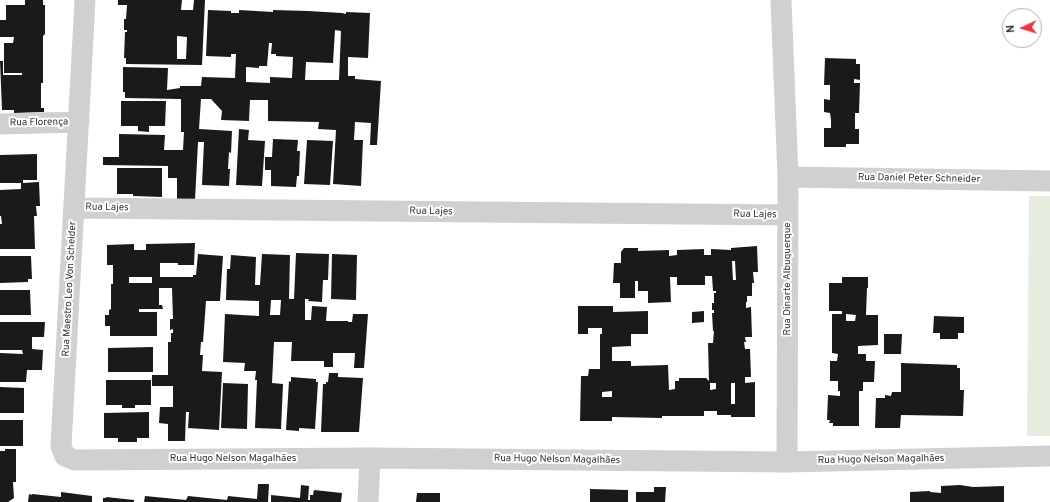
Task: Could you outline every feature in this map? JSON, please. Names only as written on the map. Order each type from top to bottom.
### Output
[{"type":"street","name":"Rua Maestro Leo Von Scheider","points":[[65,456],[61,446],[85,0]]},
{"type":"street","name":"Rua Dinarte Albuquerque","points":[[781,0],[788,177],[787,462]]},
{"type":"street","name":"Rua Florença","points":[[0,124],[79,122]]},
{"type":"street","name":"Rua Daniel Peter Schneider","points":[[788,177],[1050,181]]},
{"type":"street","name":"Rua Lajes","points":[[74,208],[788,215]]},
{"type":"street","name":"Rua Hugo Nelson Magalhães","points":[[65,456],[75,460],[370,458],[787,462],[1050,456]]},
{"type":"street","points":[[368,502],[370,458]]},
{"type":"shaded area","points":[[1029,196],[1050,196],[1050,436],[1027,436]]},
{"type":"building","points":[[25,0],[43,0],[43,5],[45,5],[45,34],[43,36],[43,83],[41,83],[41,108],[44,108],[44,112],[14,113],[14,110],[2,110],[0,61],[3,61],[3,75],[22,75],[22,73],[4,73],[4,43],[13,43],[14,37],[0,37],[0,20],[6,20],[6,5],[25,5]]},
{"type":"building","points":[[118,0],[182,0],[181,10],[193,10],[194,0],[205,0],[202,65],[126,64],[126,58],[124,58],[125,32],[127,32],[127,30],[124,30],[124,19],[126,19],[127,5],[118,5]],"holes":[[[177,36],[187,37],[186,59],[177,59]]]},
{"type":"building","points":[[208,10],[231,11],[231,13],[239,13],[239,10],[273,12],[273,10],[346,14],[346,12],[370,13],[368,58],[348,57],[348,76],[355,76],[355,79],[381,81],[377,145],[370,145],[371,123],[355,122],[354,140],[363,140],[361,186],[333,184],[336,130],[318,129],[319,122],[268,121],[268,100],[250,100],[249,121],[221,120],[222,111],[211,99],[201,99],[199,129],[232,131],[231,153],[229,152],[229,186],[202,185],[204,142],[198,142],[195,200],[177,200],[177,178],[168,178],[168,166],[103,165],[103,157],[119,157],[119,134],[165,135],[164,150],[183,150],[184,132],[181,132],[181,99],[125,98],[125,92],[123,92],[123,67],[168,68],[167,90],[180,88],[180,86],[201,86],[202,77],[235,78],[236,54],[231,54],[231,57],[206,56]],"holes":[[[335,30],[341,31],[339,80],[305,80],[306,62],[333,63]],[[269,43],[272,43],[271,54],[276,54],[276,56],[293,57],[292,78],[270,77],[270,83],[246,82],[246,67],[259,68],[259,66],[267,66]]]},
{"type":"building","points":[[825,58],[856,59],[856,64],[860,64],[860,80],[854,79],[854,83],[860,83],[859,113],[855,113],[855,129],[859,129],[859,144],[846,144],[846,147],[824,147],[824,128],[831,128],[830,113],[824,112],[824,99],[830,100],[830,85],[824,85]]},
{"type":"building","points":[[121,101],[166,101],[165,126],[149,126],[149,132],[138,131],[138,126],[121,126]]},
{"type":"building","points":[[239,129],[249,130],[248,140],[265,141],[262,186],[236,185]]},
{"type":"building","points":[[273,139],[298,140],[297,151],[300,151],[299,176],[297,176],[296,187],[271,186],[271,170],[265,170],[265,157],[272,157]]},
{"type":"building","points":[[307,140],[333,141],[330,185],[304,184]]},
{"type":"building","points":[[37,154],[37,180],[23,180],[23,183],[39,182],[40,206],[36,206],[37,216],[34,216],[35,249],[0,249],[0,224],[2,224],[0,216],[0,190],[21,189],[21,183],[0,183],[0,155]]},
{"type":"building","points":[[117,168],[162,168],[162,197],[117,194]]},
{"type":"building","points":[[195,243],[194,265],[160,263],[160,277],[193,277],[193,275],[196,275],[198,254],[223,256],[220,301],[206,301],[203,342],[201,342],[200,355],[203,355],[202,371],[222,372],[219,430],[188,428],[189,412],[186,412],[185,441],[168,441],[168,424],[159,423],[160,407],[173,407],[173,386],[152,386],[152,375],[168,375],[168,342],[171,342],[171,333],[173,333],[173,329],[170,330],[170,319],[173,319],[172,288],[159,288],[159,305],[162,305],[163,309],[139,309],[139,312],[157,312],[157,336],[110,336],[110,326],[105,326],[105,315],[109,315],[109,310],[111,309],[111,284],[113,284],[113,265],[107,265],[107,245],[134,244],[134,250],[146,250],[146,244]],"holes":[[[129,277],[152,277],[152,283],[129,283]]]},
{"type":"building","points":[[757,246],[758,272],[753,272],[754,283],[752,283],[752,296],[747,296],[746,302],[746,308],[751,307],[752,337],[745,337],[746,342],[744,342],[745,349],[750,349],[751,377],[745,377],[745,383],[755,382],[755,417],[731,417],[731,415],[717,415],[717,411],[704,411],[704,416],[662,416],[662,418],[612,417],[612,421],[580,421],[581,376],[588,376],[589,369],[600,369],[600,334],[602,334],[602,328],[588,328],[588,334],[578,334],[578,306],[613,306],[613,312],[648,311],[648,334],[631,334],[631,346],[612,347],[612,361],[631,361],[631,366],[668,365],[669,390],[675,389],[675,381],[679,381],[679,378],[706,378],[709,381],[708,343],[713,343],[714,331],[712,313],[714,313],[714,310],[712,310],[712,303],[714,303],[714,293],[716,293],[716,291],[713,291],[712,276],[705,276],[705,285],[677,285],[677,277],[670,277],[671,302],[648,303],[648,291],[638,291],[638,281],[635,281],[635,298],[620,298],[620,283],[613,283],[614,263],[621,263],[621,252],[624,248],[638,248],[638,251],[669,250],[669,256],[677,255],[677,250],[704,249],[704,255],[711,255],[711,249],[731,250],[731,248]],"holes":[[[732,261],[735,261],[736,280],[733,280]],[[710,383],[716,383],[716,389],[710,390]],[[731,383],[735,383],[735,404],[731,404]],[[612,391],[612,397],[602,397],[602,392]]]},
{"type":"building","points":[[296,253],[329,254],[328,280],[323,280],[322,302],[308,301],[309,299],[305,299],[305,320],[311,320],[312,306],[327,307],[326,321],[352,322],[353,314],[368,314],[364,368],[354,368],[355,353],[333,353],[333,367],[324,367],[324,361],[291,361],[292,342],[274,342],[272,383],[283,384],[281,429],[255,428],[256,371],[244,371],[245,363],[223,362],[225,314],[259,316],[259,301],[226,300],[227,269],[230,269],[231,255],[256,257],[255,285],[260,285],[262,254],[290,255],[289,299],[294,299]],"holes":[[[271,300],[281,300],[280,315],[270,315]]]},
{"type":"building","points":[[332,254],[357,255],[356,300],[331,299]]},
{"type":"building","points":[[0,256],[31,256],[32,279],[28,279],[28,282],[0,283]]},
{"type":"building","points":[[842,277],[868,277],[866,315],[878,315],[878,345],[858,346],[858,354],[866,354],[866,361],[875,361],[874,382],[863,382],[863,391],[859,391],[859,426],[833,426],[833,423],[829,423],[830,420],[827,420],[828,395],[840,396],[840,391],[838,391],[838,381],[830,381],[830,361],[837,361],[838,354],[832,353],[832,314],[842,314],[842,311],[829,311],[829,283],[842,283]],"holes":[[[846,314],[856,315],[855,321],[846,321]]]},
{"type":"building","points":[[0,290],[30,290],[31,315],[0,315]]},
{"type":"building","points":[[704,311],[704,322],[692,323],[692,312]]},
{"type":"building","points":[[934,316],[964,317],[964,333],[958,333],[958,339],[940,339],[940,333],[933,333]]},
{"type":"building","points":[[0,322],[45,322],[44,337],[32,337],[32,349],[43,350],[42,370],[27,370],[26,382],[0,382],[0,353],[23,354],[22,350],[0,350]]},
{"type":"building","points":[[884,334],[902,334],[901,354],[884,354]]},
{"type":"building","points":[[153,347],[153,372],[108,372],[108,348]]},
{"type":"building","points":[[901,363],[957,365],[957,368],[960,368],[960,390],[964,390],[963,416],[901,415],[900,428],[875,428],[876,398],[885,398],[885,395],[891,396],[892,392],[901,392]]},
{"type":"building","points":[[329,373],[338,373],[338,377],[363,378],[359,432],[321,432],[323,384],[328,382]]},
{"type":"building","points":[[291,377],[316,379],[316,382],[318,382],[315,429],[299,428],[299,431],[286,430],[289,381],[291,382]]},
{"type":"building","points":[[106,380],[151,380],[151,405],[135,405],[135,408],[122,408],[122,405],[106,405]]},
{"type":"building","points":[[223,383],[248,384],[247,429],[221,428]]},
{"type":"building","points":[[0,387],[24,388],[24,413],[0,413]]},
{"type":"building","points":[[149,412],[149,438],[137,438],[137,442],[118,442],[118,438],[104,438],[104,413]]},
{"type":"building","points":[[0,420],[23,420],[23,446],[0,446]]},
{"type":"building","points":[[5,449],[16,449],[16,482],[13,482],[14,498],[8,502],[0,502],[0,451],[5,451]]},
{"type":"building","points":[[258,484],[269,484],[268,502],[144,502],[145,496],[186,500],[188,496],[227,500],[228,496],[257,499]]},
{"type":"building","points":[[301,485],[309,486],[308,500],[310,500],[310,495],[313,495],[314,490],[342,493],[341,502],[271,502],[271,495],[300,498]]},
{"type":"building","points":[[960,485],[973,487],[1004,486],[1004,502],[910,502],[910,492],[930,491],[941,493],[941,486]]},
{"type":"building","points":[[654,487],[666,487],[665,502],[636,502],[636,492],[654,492]]},
{"type":"building","points":[[590,489],[628,490],[628,502],[590,502]]},
{"type":"building","points":[[61,492],[92,496],[92,502],[28,502],[29,494],[61,497]]},
{"type":"building","points":[[417,493],[440,493],[440,502],[416,502]]},
{"type":"building","points":[[103,498],[134,500],[134,502],[103,502]]}]
